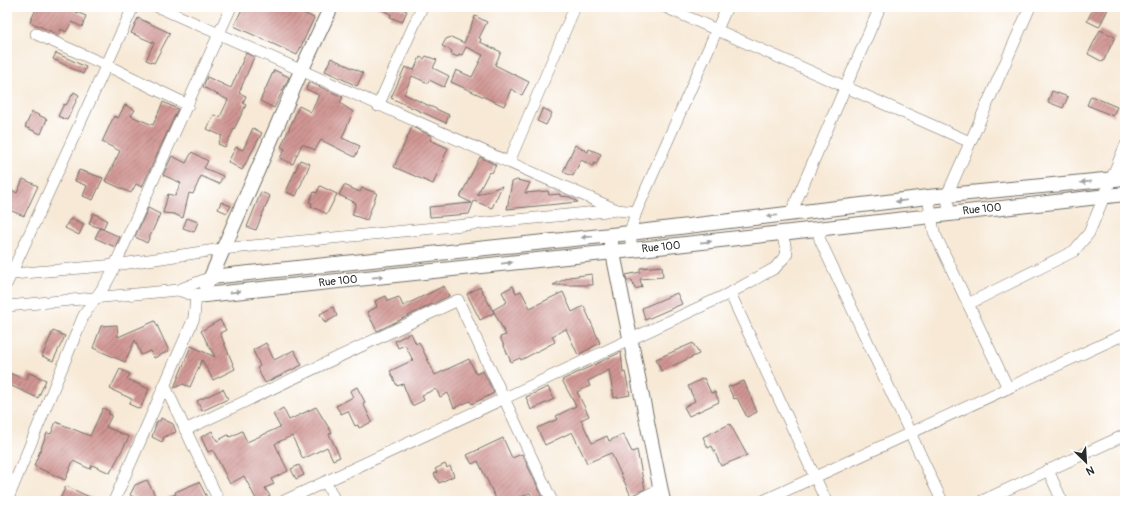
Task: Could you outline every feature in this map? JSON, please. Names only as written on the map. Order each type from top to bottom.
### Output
[{"type":"street","points":[[10,279],[133,7]]},
{"type":"street","points":[[158,7],[378,106],[617,210]]},
{"type":"street","points":[[7,501],[83,317],[94,299],[111,278],[115,265],[231,7]]},
{"type":"street","points":[[114,501],[194,318],[196,296],[211,278],[222,248],[331,7]]},
{"type":"street","points":[[378,106],[422,7]]},
{"type":"street","points":[[509,162],[575,7]]},
{"type":"street","points":[[665,7],[970,142]]},
{"type":"street","points":[[632,250],[630,233],[636,212],[727,7]]},
{"type":"street","points":[[791,214],[880,7]]},
{"type":"street","points":[[949,213],[947,195],[1030,7]]},
{"type":"street","points":[[36,34],[106,65],[188,105]]},
{"type":"street","points":[[968,304],[1074,251],[1089,232],[1125,146]]},
{"type":"street","points":[[7,306],[178,290],[211,278],[630,233],[928,197],[1125,178]]},
{"type":"street","name":"Rue 100","points":[[196,296],[632,250],[1125,194]]},
{"type":"street","points":[[928,197],[934,232],[1008,388]]},
{"type":"street","points":[[10,279],[115,265],[222,248],[617,210],[636,212]]},
{"type":"street","points":[[818,229],[820,240],[942,501]]},
{"type":"street","points":[[284,501],[730,293],[775,268],[787,254],[782,233]]},
{"type":"street","points":[[609,235],[661,495],[635,501]]},
{"type":"street","points":[[178,290],[196,296]]},
{"type":"street","points":[[730,293],[826,501]]},
{"type":"street","points":[[185,430],[458,300],[552,501]]},
{"type":"street","points":[[763,501],[1125,334]]},
{"type":"street","points":[[164,386],[219,501]]},
{"type":"street","points":[[982,501],[1125,435]]},
{"type":"street","points":[[1048,470],[1062,501]]},
{"type":"street","points":[[326,482],[335,501]]},
{"type":"building","points":[[37,7],[74,7],[74,11],[86,16],[82,27],[72,22],[66,32],[61,29],[59,35],[30,22]]},
{"type":"building","points":[[243,7],[291,7],[314,18],[297,55],[234,26]]},
{"type":"building","points":[[376,7],[398,7],[407,11],[402,22],[390,17],[391,14]]},
{"type":"building","points":[[1094,7],[1109,7],[1099,27],[1087,21]]},
{"type":"building","points":[[475,16],[487,22],[479,38],[481,39],[480,42],[501,52],[495,65],[529,82],[522,95],[511,89],[504,106],[451,82],[456,70],[472,77],[483,55],[466,47],[462,55],[459,54],[458,57],[451,54],[452,51],[442,46],[446,39],[451,37],[464,43]]},
{"type":"building","points":[[138,18],[170,33],[154,63],[146,60],[154,43],[131,33]]},
{"type":"building","points":[[1100,30],[1115,37],[1103,62],[1088,54]]},
{"type":"building","points":[[56,53],[86,67],[83,74],[53,59]]},
{"type":"building","points":[[246,53],[254,57],[239,93],[246,96],[243,103],[246,105],[225,147],[218,144],[222,136],[207,129],[214,115],[220,117],[228,100],[203,87],[207,77],[231,88]]},
{"type":"building","points":[[426,56],[437,60],[433,68],[449,76],[444,87],[429,80],[428,83],[412,76],[404,94],[449,115],[446,123],[391,98],[405,67],[414,70],[420,57],[424,59]]},
{"type":"building","points":[[331,58],[363,73],[357,86],[325,71]]},
{"type":"building","points":[[274,70],[289,77],[274,108],[260,101]]},
{"type":"building","points":[[309,82],[343,97],[340,103],[353,112],[342,138],[360,146],[355,157],[321,140],[315,150],[302,144],[293,164],[280,158],[285,149],[281,147],[299,106],[311,112],[319,95],[306,89]]},
{"type":"building","points":[[1052,91],[1068,97],[1063,108],[1048,102]]},
{"type":"building","points":[[74,92],[79,95],[67,120],[58,116],[64,104],[66,105]]},
{"type":"building","points":[[1091,96],[1117,107],[1113,116],[1087,105]]},
{"type":"building","points":[[163,102],[178,109],[142,187],[136,184],[131,193],[105,181],[120,151],[102,142],[114,116],[118,118],[125,105],[135,110],[131,116],[153,125]]},
{"type":"building","points":[[543,108],[552,113],[546,125],[537,121]]},
{"type":"building","points":[[32,112],[47,119],[41,134],[25,127]]},
{"type":"building","points":[[412,127],[432,136],[430,140],[448,148],[433,184],[394,167]]},
{"type":"building","points":[[253,128],[262,133],[242,170],[228,162],[236,147],[243,150]]},
{"type":"building","points":[[575,145],[588,152],[589,149],[601,154],[596,164],[594,163],[593,166],[581,160],[573,176],[563,172]]},
{"type":"building","points":[[192,152],[208,161],[204,168],[223,176],[219,184],[201,176],[193,194],[189,193],[183,218],[174,214],[163,213],[168,194],[175,196],[181,183],[163,175],[172,156],[186,163]]},
{"type":"building","points":[[480,157],[496,165],[492,173],[489,172],[477,195],[502,186],[492,208],[474,201],[469,214],[430,217],[429,207],[472,203],[460,197]]},
{"type":"building","points":[[300,160],[310,164],[296,196],[286,192]]},
{"type":"building","points":[[79,170],[103,178],[93,200],[83,196],[87,186],[75,181]]},
{"type":"building","points":[[23,179],[38,186],[24,216],[7,209],[7,187],[17,193]]},
{"type":"building","points":[[517,180],[530,183],[525,193],[548,191],[549,195],[560,194],[560,196],[570,197],[578,202],[507,209],[512,182]]},
{"type":"building","points":[[344,185],[360,192],[362,188],[377,193],[367,220],[352,215],[356,203],[339,195]]},
{"type":"building","points":[[320,186],[337,194],[327,214],[311,206],[312,203],[309,202],[314,192],[317,193]]},
{"type":"building","points":[[261,192],[270,196],[256,230],[247,227]]},
{"type":"building","points":[[221,202],[231,206],[227,213],[218,209]]},
{"type":"building","points":[[148,208],[160,214],[147,243],[135,237]]},
{"type":"building","points":[[93,213],[107,220],[103,229],[89,224]]},
{"type":"building","points":[[71,218],[84,224],[79,235],[65,228]]},
{"type":"building","points":[[187,218],[198,222],[194,232],[183,228]]},
{"type":"building","points":[[100,228],[120,237],[115,247],[95,238]]},
{"type":"building","points":[[662,266],[663,277],[640,279],[642,287],[635,289],[632,280],[627,281],[626,275],[640,272],[640,268]]},
{"type":"building","points":[[592,274],[593,285],[553,285],[569,277]]},
{"type":"building","points":[[444,286],[449,296],[377,331],[367,312],[377,307],[375,301],[386,296],[388,301],[399,297],[403,306]]},
{"type":"building","points":[[513,286],[516,293],[521,291],[530,308],[563,292],[572,312],[584,306],[600,343],[578,355],[566,329],[552,336],[555,342],[521,360],[520,358],[511,362],[500,337],[506,335],[493,310],[507,302],[502,292]]},
{"type":"building","points":[[480,287],[494,313],[480,320],[467,294]]},
{"type":"building","points":[[677,293],[682,304],[645,320],[642,308]]},
{"type":"building","points":[[333,307],[337,316],[325,323],[320,314]]},
{"type":"building","points":[[220,320],[226,330],[220,333],[235,369],[213,380],[202,360],[190,387],[183,384],[174,388],[191,346],[215,357],[201,331]]},
{"type":"building","points":[[155,321],[169,351],[154,358],[150,351],[141,355],[135,340],[125,362],[93,348],[101,326],[117,325],[118,337]]},
{"type":"building","points":[[53,331],[65,336],[53,361],[42,356]]},
{"type":"building","points":[[411,333],[416,344],[419,342],[435,375],[469,359],[476,374],[483,371],[494,393],[472,404],[470,401],[454,408],[448,393],[440,397],[436,389],[422,395],[424,400],[412,406],[403,384],[397,386],[390,371],[413,360],[405,345],[398,348],[395,341]]},
{"type":"building","points":[[266,343],[274,360],[294,350],[302,365],[265,383],[257,368],[260,366],[253,350]]},
{"type":"building","points":[[693,343],[699,354],[661,371],[656,359]]},
{"type":"building","points":[[621,352],[623,373],[625,372],[630,395],[614,398],[609,370],[588,381],[590,386],[577,392],[589,416],[581,420],[592,443],[607,436],[609,441],[623,434],[632,452],[637,450],[645,489],[631,496],[611,453],[587,463],[572,432],[545,445],[537,428],[558,419],[556,416],[576,406],[562,380]]},
{"type":"building","points":[[120,369],[130,374],[127,379],[149,389],[140,409],[129,404],[132,399],[110,389]]},
{"type":"building","points":[[7,372],[26,380],[29,373],[46,380],[38,398],[7,384]]},
{"type":"building","points":[[704,378],[711,393],[715,392],[719,402],[689,416],[684,407],[695,401],[688,386]]},
{"type":"building","points":[[744,381],[757,412],[747,417],[737,398],[734,399],[728,387]]},
{"type":"building","points":[[357,387],[365,402],[363,403],[372,422],[359,428],[358,425],[355,426],[348,411],[341,414],[336,406],[353,397],[350,391]]},
{"type":"building","points":[[548,387],[554,399],[531,410],[526,397]]},
{"type":"building","points":[[223,389],[228,399],[202,411],[197,401]]},
{"type":"building","points":[[316,407],[332,433],[329,434],[340,457],[333,460],[327,447],[303,459],[292,436],[278,442],[275,444],[288,471],[271,479],[274,484],[265,488],[270,496],[260,501],[257,501],[244,476],[230,484],[213,450],[208,452],[201,437],[212,431],[217,441],[228,435],[230,437],[242,431],[247,442],[280,427],[273,414],[283,408],[289,420]]},
{"type":"building","points":[[103,408],[110,412],[108,414],[112,415],[106,427],[129,437],[110,473],[92,465],[90,469],[73,461],[65,480],[34,466],[47,433],[51,434],[56,422],[90,436]]},
{"type":"building","points":[[161,418],[173,424],[176,432],[164,437],[162,442],[152,437],[157,421],[160,421]]},
{"type":"building","points":[[730,424],[747,455],[721,466],[712,446],[708,448],[703,437]]},
{"type":"building","points":[[503,438],[512,458],[522,454],[543,498],[534,501],[530,493],[512,501],[497,501],[478,461],[472,464],[467,455]]},
{"type":"building","points":[[445,464],[447,468],[450,466],[454,476],[439,483],[434,474],[437,472],[435,469]]},
{"type":"building","points":[[299,465],[304,475],[296,479],[291,469]]},
{"type":"building","points":[[147,480],[158,501],[142,501],[130,495],[135,485]]},
{"type":"building","points":[[199,482],[209,501],[159,501],[176,494],[175,492]]},
{"type":"building","points":[[66,486],[98,501],[59,501]]}]
